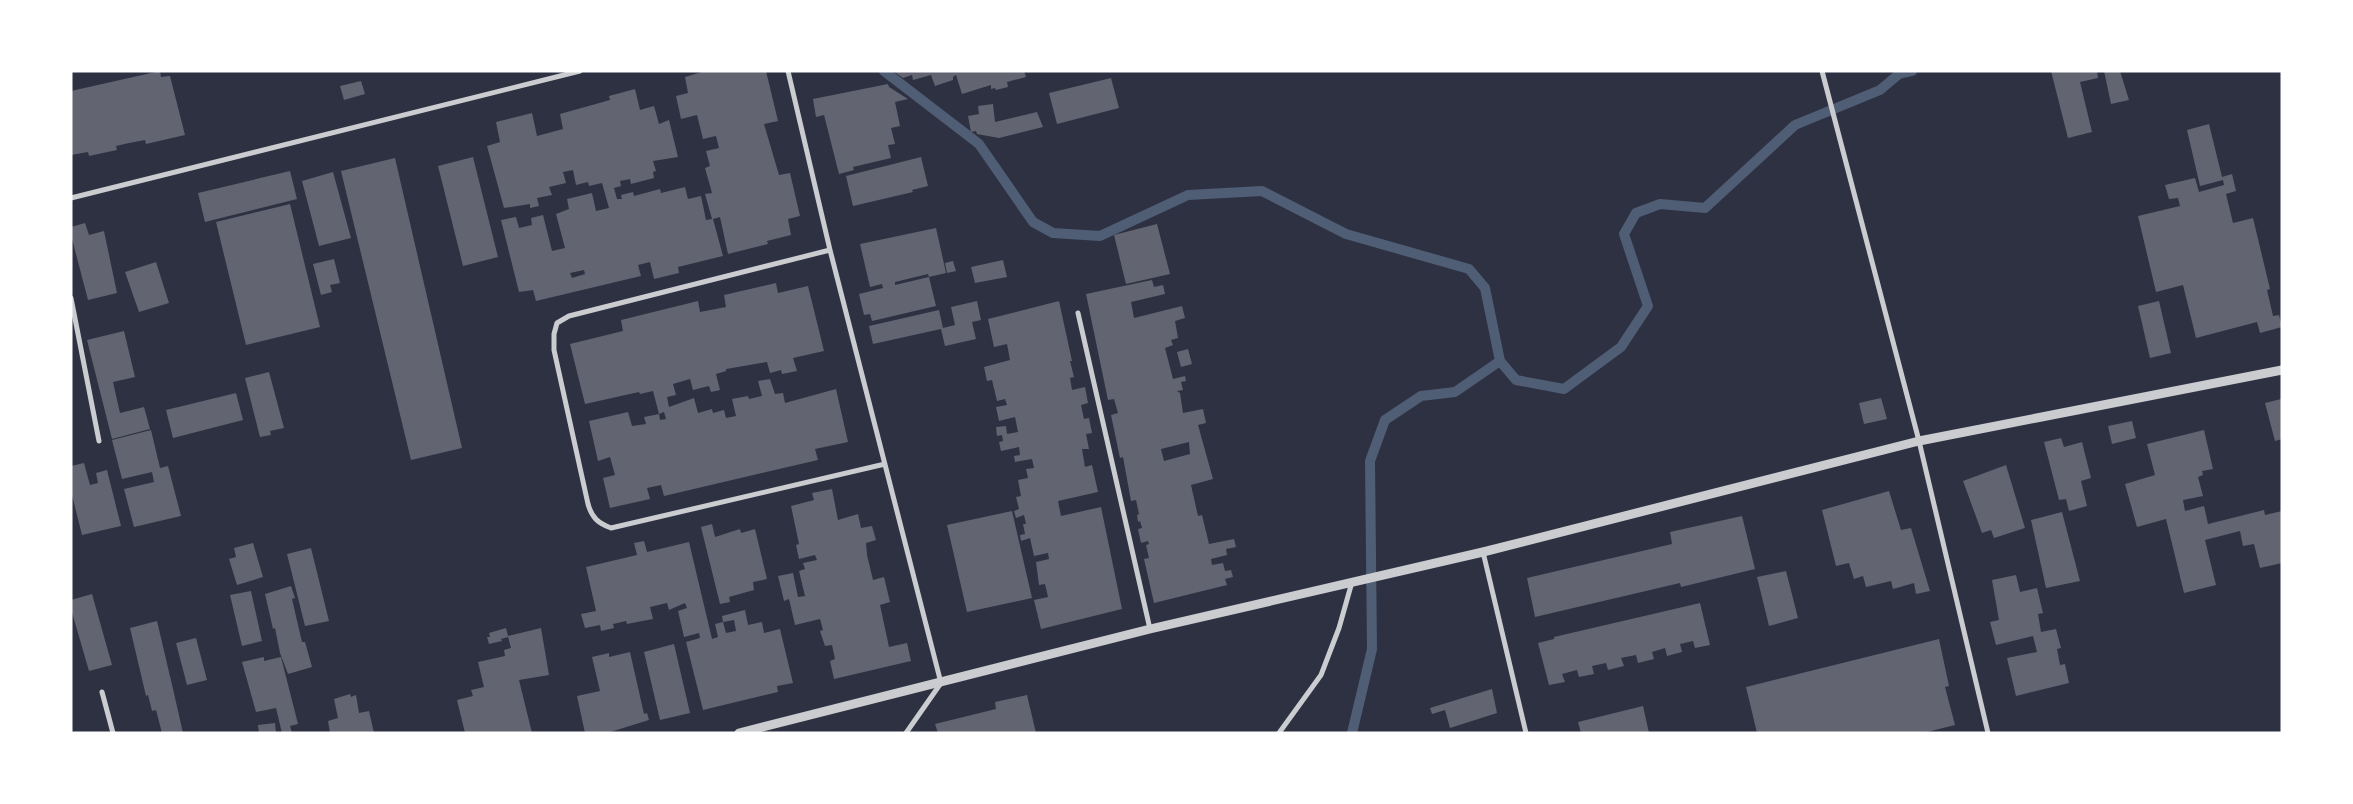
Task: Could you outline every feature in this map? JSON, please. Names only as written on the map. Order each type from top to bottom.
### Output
[{"type":"street","points":[[71,198],[580,71]]},
{"type":"street","points":[[788,71],[830,250],[941,683],[906,733]]},
{"type":"street","points":[[1822,71],[1919,441],[1988,733]]},
{"type":"street","points":[[830,250],[569,316],[557,323],[554,334],[554,350],[591,514],[600,524],[611,528],[885,464]]},
{"type":"street","points":[[71,298],[99,441]]},
{"type":"street","points":[[1078,313],[1150,629]]},
{"type":"street","points":[[739,733],[1150,629],[1483,552],[1919,441],[2282,370]]},
{"type":"street","points":[[1483,552],[1526,733]]},
{"type":"street","points":[[1279,733],[1321,675],[1354,582]]},
{"type":"street","points":[[102,692],[113,733]]},
{"type":"building","points":[[160,71],[161,77],[170,76],[185,135],[146,144],[145,140],[129,143],[116,146],[117,150],[89,156],[88,152],[71,155],[71,91]]},
{"type":"building","points":[[705,71],[766,71],[778,121],[764,124],[779,175],[790,173],[800,216],[788,219],[791,235],[767,241],[768,244],[728,254],[720,217],[713,219],[723,256],[678,267],[679,273],[654,279],[650,262],[638,265],[641,276],[536,301],[533,290],[519,292],[501,220],[516,217],[519,228],[532,225],[531,218],[543,215],[552,251],[565,248],[556,214],[569,209],[567,199],[592,193],[596,211],[609,208],[602,183],[589,186],[588,182],[576,185],[573,170],[563,172],[566,183],[549,187],[552,195],[537,198],[539,206],[530,208],[530,204],[504,208],[487,146],[500,142],[496,122],[532,113],[537,136],[563,129],[560,114],[610,100],[609,96],[635,89],[640,110],[654,106],[659,124],[669,120],[678,157],[653,161],[656,171],[653,172],[654,178],[631,184],[630,179],[620,181],[621,186],[614,188],[617,199],[622,199],[621,195],[633,192],[634,196],[660,189],[661,193],[685,187],[688,199],[701,196],[706,220],[712,219],[705,194],[712,193],[705,168],[710,166],[706,151],[719,148],[716,136],[703,139],[697,115],[681,119],[676,96],[688,93],[685,77]],"holes":[[[584,270],[585,274],[572,278],[570,273]]]},
{"type":"building","points":[[893,71],[1024,71],[1026,77],[1007,82],[1008,87],[996,90],[995,88],[991,89],[991,85],[962,94],[956,75],[953,77],[953,80],[935,86],[931,75],[913,80],[912,75],[903,78]]},
{"type":"building","points":[[2051,71],[2097,71],[2098,78],[2080,82],[2092,132],[2068,138]]},
{"type":"building","points":[[2104,71],[2120,71],[2129,100],[2111,104]]},
{"type":"building","points":[[1111,78],[1119,108],[1057,124],[1049,93]]},
{"type":"building","points":[[361,81],[365,94],[344,100],[340,86]]},
{"type":"building","points":[[888,84],[889,87],[908,99],[895,102],[900,126],[891,128],[895,144],[888,145],[891,158],[853,167],[854,170],[839,174],[824,115],[816,117],[813,99]]},
{"type":"building","points":[[993,104],[995,122],[1037,112],[1043,127],[999,138],[977,134],[976,131],[971,132],[968,116],[979,114],[978,106]]},
{"type":"building","points":[[2209,124],[2222,177],[2232,174],[2236,191],[2226,194],[2233,223],[2253,218],[2270,289],[2267,290],[2273,316],[2279,315],[2282,327],[2260,333],[2257,322],[2196,338],[2183,285],[2156,292],[2138,216],[2180,206],[2178,198],[2169,199],[2165,185],[2195,178],[2199,192],[2224,185],[2223,180],[2200,186],[2187,130]]},
{"type":"building","points":[[473,157],[498,257],[463,266],[438,166]]},
{"type":"building","points":[[921,157],[928,186],[912,190],[913,192],[853,206],[846,176]]},
{"type":"building","points":[[395,158],[462,448],[411,460],[341,171]]},
{"type":"building","points":[[290,171],[297,199],[205,222],[198,193]]},
{"type":"building","points":[[333,172],[351,238],[319,246],[302,181]]},
{"type":"building","points":[[290,204],[320,327],[246,345],[216,222]]},
{"type":"building","points":[[85,223],[89,235],[104,231],[117,293],[88,300],[71,235],[71,227]]},
{"type":"building","points":[[1157,224],[1170,274],[1126,284],[1114,235]]},
{"type":"building","points":[[936,228],[946,273],[929,277],[936,306],[872,321],[870,314],[864,315],[859,294],[883,288],[882,284],[870,287],[860,244]],"holes":[[[928,274],[929,277],[895,285],[895,282]]]},
{"type":"building","points":[[334,259],[340,283],[330,285],[332,292],[321,295],[313,264]]},
{"type":"building","points":[[1003,260],[1007,277],[975,283],[971,267]]},
{"type":"building","points":[[953,261],[956,271],[947,273],[945,263]]},
{"type":"building","points":[[156,262],[169,303],[139,312],[125,272]]},
{"type":"building","points":[[1152,280],[1154,287],[1163,285],[1165,294],[1131,302],[1134,318],[1182,306],[1185,318],[1175,321],[1178,338],[1171,340],[1173,345],[1165,348],[1173,379],[1185,376],[1186,381],[1181,382],[1183,390],[1177,391],[1180,393],[1183,413],[1203,409],[1206,423],[1198,425],[1213,479],[1191,485],[1198,516],[1202,515],[1209,544],[1234,539],[1236,547],[1226,549],[1227,555],[1211,559],[1212,565],[1223,563],[1225,571],[1231,570],[1233,577],[1225,579],[1227,585],[1154,603],[1144,559],[1149,558],[1146,545],[1149,544],[1148,541],[1141,543],[1138,529],[1142,528],[1140,521],[1138,522],[1137,515],[1139,514],[1136,500],[1131,501],[1123,457],[1120,458],[1111,415],[1118,413],[1114,399],[1108,400],[1086,294]],"holes":[[[1189,442],[1190,454],[1164,461],[1161,449]]]},
{"type":"building","points":[[776,283],[778,293],[808,286],[824,351],[793,358],[797,371],[782,374],[781,370],[770,373],[767,362],[726,369],[726,371],[716,374],[720,390],[711,392],[709,386],[693,390],[690,379],[673,384],[676,395],[667,397],[669,407],[694,398],[698,413],[712,409],[713,413],[724,410],[726,418],[736,416],[732,399],[748,396],[749,399],[762,396],[758,381],[770,379],[775,394],[783,393],[785,403],[836,389],[848,442],[815,449],[818,460],[664,496],[661,485],[647,488],[650,499],[610,508],[603,478],[615,475],[610,457],[598,461],[589,421],[628,412],[632,426],[646,424],[644,417],[659,414],[653,391],[640,394],[639,392],[585,404],[570,344],[623,331],[621,320],[698,301],[700,312],[726,307],[724,295]],"holes":[[[664,412],[666,419],[660,420],[659,414]]]},
{"type":"building","points":[[977,301],[981,320],[972,322],[976,339],[945,346],[941,329],[873,344],[869,326],[939,310],[943,328],[955,325],[951,307]]},
{"type":"building","points":[[1059,301],[1072,361],[1070,361],[1074,377],[1070,378],[1072,390],[1085,387],[1088,403],[1081,405],[1084,419],[1089,418],[1092,433],[1086,434],[1089,449],[1082,449],[1085,467],[1092,465],[1098,492],[1058,501],[1061,516],[1101,507],[1122,609],[1041,629],[1034,600],[1048,597],[1045,584],[1039,585],[1036,562],[1049,559],[1048,553],[1034,556],[1030,538],[1021,541],[1020,535],[1025,534],[1023,524],[1026,524],[1024,515],[1016,518],[1014,511],[1019,509],[1016,497],[1021,496],[1018,480],[1028,478],[1026,469],[1034,468],[1032,459],[1015,462],[1014,456],[1020,455],[1019,447],[1001,451],[999,442],[1003,441],[1002,435],[997,436],[996,427],[1006,426],[1007,434],[1018,432],[1015,417],[999,421],[996,407],[1007,405],[1005,399],[997,401],[992,380],[987,381],[984,367],[1010,360],[1007,344],[994,347],[988,319]]},
{"type":"building","points":[[2159,301],[2171,353],[2150,358],[2138,306]]},
{"type":"building","points":[[124,331],[135,377],[113,382],[120,413],[144,407],[150,429],[112,439],[87,340]]},
{"type":"building","points":[[1188,349],[1192,364],[1181,367],[1177,352]]},
{"type":"building","points":[[269,372],[284,428],[270,431],[271,435],[260,437],[245,378]]},
{"type":"building","points":[[236,393],[243,420],[173,438],[166,410]]},
{"type":"building","points":[[1881,398],[1887,419],[1864,424],[1859,403]]},
{"type":"building","points":[[2281,399],[2282,439],[2275,441],[2265,403]]},
{"type":"building","points":[[2132,421],[2136,438],[2112,444],[2108,426]]},
{"type":"building","points":[[151,430],[160,468],[168,466],[181,516],[134,527],[124,489],[154,482],[152,472],[122,479],[112,440]]},
{"type":"building","points":[[2204,430],[2213,469],[2202,471],[2203,475],[2198,477],[2203,496],[2183,500],[2185,511],[2204,506],[2208,524],[2264,510],[2265,515],[2282,511],[2282,563],[2260,568],[2254,544],[2243,546],[2240,531],[2205,540],[2216,585],[2184,593],[2166,519],[2137,527],[2125,484],[2155,475],[2147,444]]},
{"type":"building","points":[[2061,438],[2064,447],[2082,442],[2091,478],[2081,481],[2087,506],[2069,511],[2066,499],[2059,500],[2044,442]]},
{"type":"building","points":[[84,463],[90,485],[98,483],[96,473],[107,470],[121,526],[82,535],[71,491],[71,466]]},
{"type":"building","points":[[2006,465],[2025,528],[1994,538],[1991,530],[1982,533],[1963,481]]},
{"type":"building","points":[[832,489],[838,520],[858,514],[861,528],[872,526],[876,540],[866,543],[867,555],[873,580],[884,577],[890,602],[880,605],[889,647],[907,643],[911,661],[834,679],[830,661],[835,659],[832,645],[825,646],[820,631],[823,630],[820,619],[795,625],[789,599],[784,601],[778,576],[793,573],[798,597],[805,596],[799,571],[805,569],[803,563],[817,560],[815,555],[799,559],[796,545],[799,544],[791,506],[814,500],[812,493]]},
{"type":"building","points":[[1889,491],[1901,530],[1911,528],[1930,591],[1916,594],[1914,583],[1893,589],[1891,581],[1866,587],[1863,576],[1854,579],[1849,563],[1836,566],[1822,510]]},
{"type":"building","points":[[1012,511],[1032,598],[967,612],[947,525]]},
{"type":"building","points":[[2062,512],[2080,581],[2046,588],[2031,520]]},
{"type":"building","points":[[1742,516],[1755,569],[1681,587],[1680,583],[1535,617],[1527,578],[1672,544],[1670,532]]},
{"type":"building","points":[[712,524],[715,537],[740,529],[741,533],[755,529],[767,579],[753,582],[754,590],[729,597],[730,602],[720,604],[701,527]]},
{"type":"building","points":[[644,541],[647,552],[689,542],[712,639],[718,637],[715,624],[723,622],[722,616],[745,610],[748,625],[762,622],[764,633],[780,629],[793,683],[777,686],[778,692],[703,710],[686,642],[700,638],[699,633],[684,637],[678,611],[687,608],[685,603],[669,610],[667,603],[650,607],[653,619],[627,624],[626,621],[613,624],[614,628],[601,631],[600,625],[585,628],[581,614],[596,611],[586,567],[637,555],[634,543]],"holes":[[[734,620],[736,631],[726,633],[723,622]]]},
{"type":"building","points":[[253,543],[263,577],[237,585],[229,559],[236,557],[234,548]]},
{"type":"building","points":[[311,548],[329,621],[305,626],[287,554]]},
{"type":"building","points":[[1786,571],[1798,618],[1769,626],[1757,577]]},
{"type":"building","points":[[2016,575],[2020,592],[2037,588],[2043,613],[2038,614],[2041,632],[2056,629],[2061,648],[2057,649],[2060,665],[2065,664],[2069,683],[2016,696],[2007,658],[2037,652],[2033,636],[1996,645],[1990,622],[1999,620],[1992,580]]},
{"type":"building","points":[[291,586],[295,598],[292,599],[302,642],[305,642],[312,667],[288,674],[280,653],[275,628],[273,629],[265,594]]},
{"type":"building","points":[[251,591],[262,641],[242,646],[230,595]]},
{"type":"building","points":[[92,594],[112,665],[89,671],[71,609],[71,600]]},
{"type":"building","points":[[1700,603],[1710,645],[1695,648],[1693,641],[1680,644],[1682,652],[1667,656],[1665,648],[1652,652],[1654,659],[1638,663],[1636,655],[1621,658],[1624,666],[1608,670],[1606,663],[1592,666],[1594,674],[1579,677],[1577,670],[1562,674],[1565,682],[1549,685],[1538,643],[1554,639],[1554,637]]},
{"type":"building","points":[[157,621],[183,733],[162,733],[156,710],[152,711],[148,695],[146,696],[130,628]]},
{"type":"building","points":[[506,628],[508,636],[541,628],[549,675],[519,680],[532,733],[465,733],[457,700],[473,696],[471,690],[484,687],[478,662],[505,656],[504,650],[511,648],[508,637],[501,639],[502,641],[489,644],[487,637],[490,637],[489,633]]},
{"type":"building","points":[[196,638],[207,680],[187,685],[176,643]]},
{"type":"building","points":[[1939,639],[1949,686],[1945,687],[1955,725],[1923,733],[1757,733],[1746,687]]},
{"type":"building","points":[[674,644],[690,713],[660,720],[644,652]]},
{"type":"building","points":[[630,652],[644,714],[647,713],[649,720],[607,733],[585,733],[577,696],[600,691],[592,657],[609,653],[609,657]]},
{"type":"building","points":[[264,657],[264,661],[281,657],[298,724],[290,726],[292,733],[282,733],[276,708],[256,712],[242,662]]},
{"type":"building","points":[[1492,689],[1497,713],[1450,728],[1445,710],[1432,714],[1430,708]]},
{"type":"building","points":[[350,694],[351,697],[356,695],[359,713],[369,711],[374,733],[330,733],[328,721],[338,718],[334,699]]},
{"type":"building","points":[[1027,695],[1036,733],[938,733],[935,724],[996,709],[995,702]]},
{"type":"building","points":[[1643,706],[1649,733],[1581,733],[1578,722]]},
{"type":"building","points":[[275,723],[276,733],[259,733],[258,725]]},
{"type":"waterway","points":[[884,71],[979,144],[1033,222],[1053,233],[1100,236],[1188,195],[1262,191],[1346,234],[1469,269],[1485,288],[1500,361],[1516,380],[1564,389],[1621,347],[1648,306],[1624,234],[1636,213],[1660,204],[1705,208],[1795,125],[1880,90],[1899,74],[1912,71]]},
{"type":"waterway","points":[[1352,733],[1372,649],[1370,461],[1385,420],[1421,396],[1455,392],[1500,361]]}]
